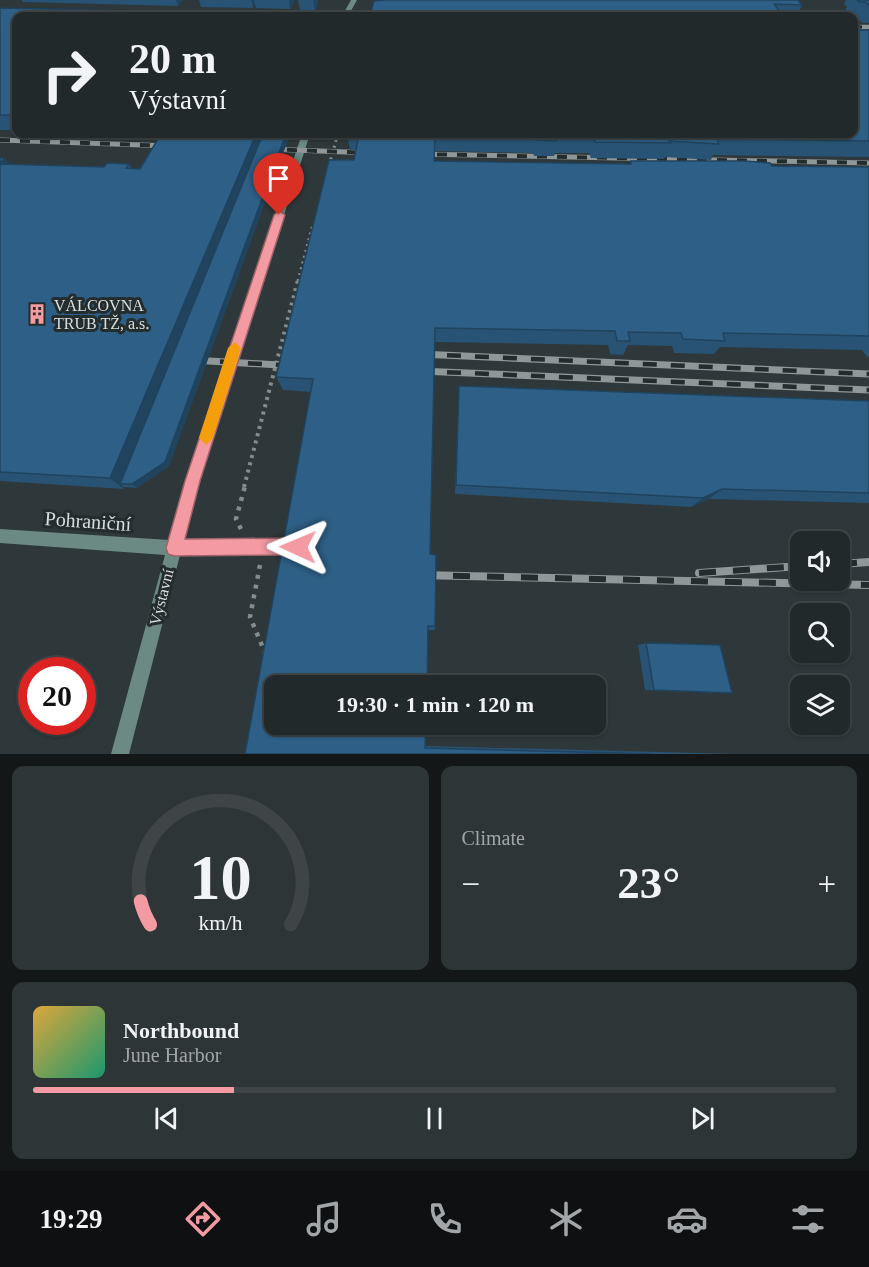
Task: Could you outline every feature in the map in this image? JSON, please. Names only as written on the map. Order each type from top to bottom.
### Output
[{"type":"street","name":"Výstavní","points":[[120,754],[174,548],[206,438],[305,138]]},
{"type":"street","name":"Pohraniční","points":[[0,536],[174,548]]},
{"type":"lane","points":[[174,548],[298,547]]},
{"type":"path","points":[[327,174],[337,138]]},
{"type":"path","points":[[264,666],[266,655],[250,617],[260,566],[236,519],[315,220]]},
{"type":"building","points":[[798,0],[802,5],[774,4],[780,12],[371,12],[374,1]]},
{"type":"building","points":[[857,0],[869,0],[869,6],[865,2]]},
{"type":"building","points":[[0,8],[175,12],[12,12],[12,115],[0,115]]},
{"type":"building","points":[[858,30],[869,30],[869,141],[717,139],[719,144],[669,141],[671,143],[595,142],[594,138],[858,138]]},
{"type":"building","points":[[159,138],[254,138],[110,478],[0,472],[0,164],[104,167],[107,163],[129,164],[126,168],[140,169]]},
{"type":"building","points":[[261,138],[285,138],[165,462],[132,484],[120,484]]},
{"type":"building","points":[[358,138],[435,138],[434,161],[631,164],[631,161],[744,161],[770,163],[772,166],[869,167],[869,336],[723,333],[725,341],[683,339],[681,333],[628,332],[630,341],[617,341],[615,331],[435,328],[430,554],[436,555],[435,626],[428,626],[427,675],[264,675],[264,735],[426,735],[425,748],[651,754],[245,754],[313,379],[276,377],[329,160],[354,160]]},
{"type":"building","points":[[535,138],[556,138],[557,141],[536,140]]},
{"type":"building","points":[[459,386],[869,401],[869,493],[722,489],[703,498],[456,485]]},
{"type":"building","points":[[646,643],[720,645],[732,693],[654,690]]},
{"type":"railway","points":[[858,27],[869,27]]},
{"type":"railway","points":[[0,140],[171,146]]},
{"type":"railway","points":[[267,149],[372,153]]},
{"type":"railway","points":[[417,154],[869,163]]},
{"type":"railway","points":[[419,354],[869,374]]},
{"type":"railway","points":[[192,360],[297,366]]},
{"type":"railway","points":[[419,371],[869,390]]},
{"type":"railway","points":[[850,563],[869,562]]},
{"type":"railway","points":[[699,573],[790,567]]},
{"type":"railway","points":[[419,575],[869,585]]},
{"type":"slow traffic","points":[[206,438],[235,348]]},
{"type":"place","name":"VÁLCOVNA TRUB TŽ, a.s.","points":[[37,314]]},
{"type":"route","points":[[279,215],[192,481],[174,548],[298,547]]}]
